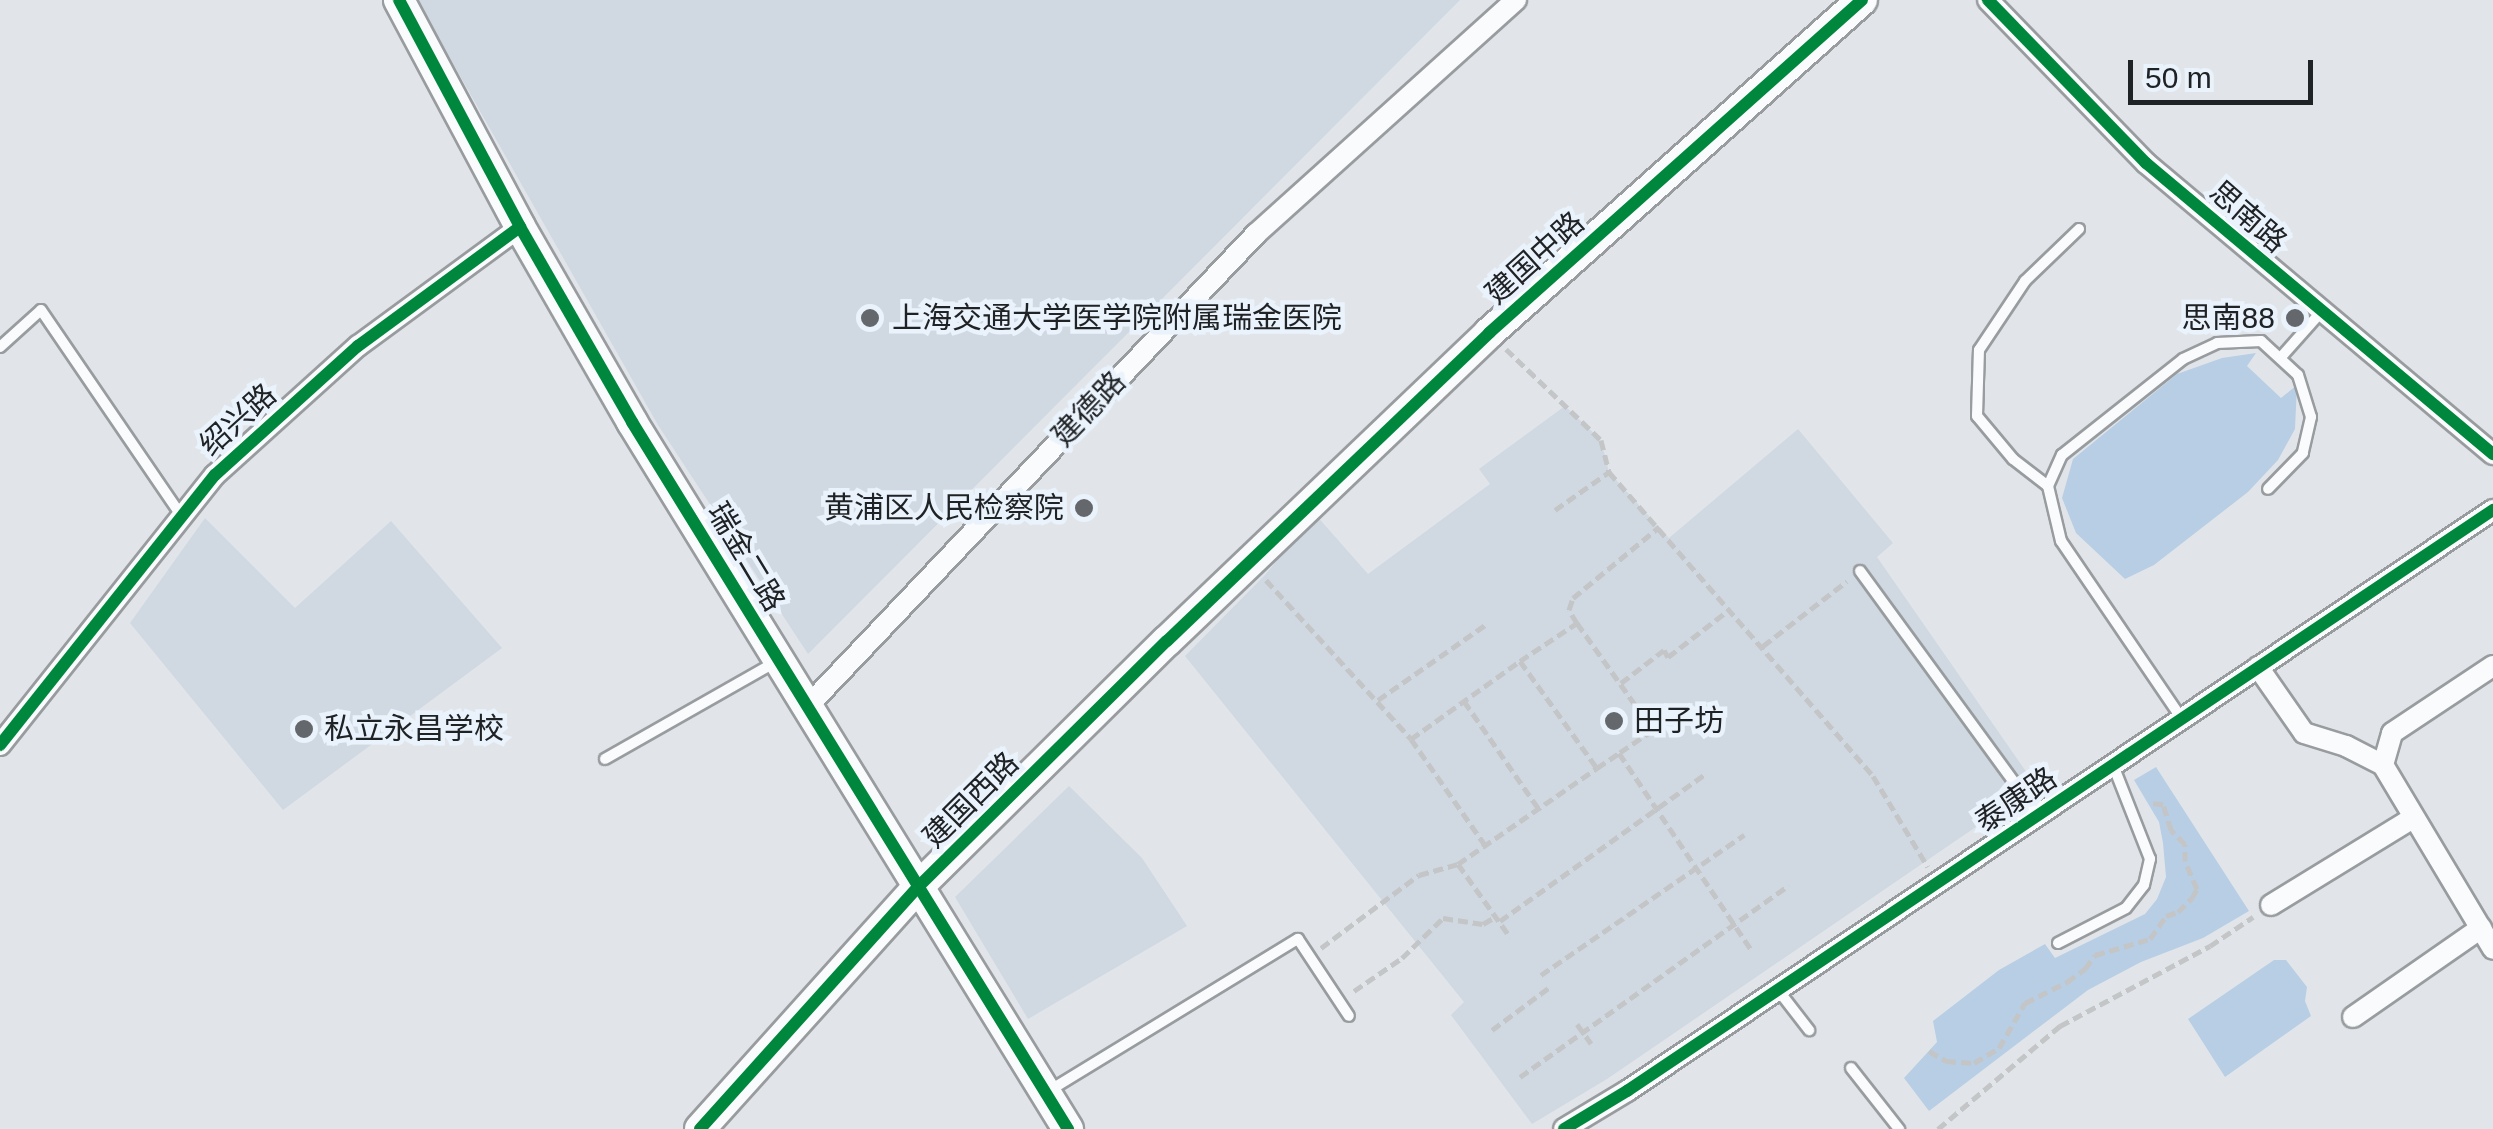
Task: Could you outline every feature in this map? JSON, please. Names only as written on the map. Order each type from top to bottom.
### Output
[{"type":"street","name":"瑞金二路","points":[[398,0],[520,227],[632,422],[1068,1129]]},
{"type":"street","name":"建德路","points":[[806,708],[1256,234],[1516,0]]},
{"type":"street","name":"建国中路","points":[[1250,563],[1489,333],[1862,0]]},
{"type":"street","name":"思南路","points":[[1988,0],[2146,163],[2493,454]]},
{"type":"street","name":"绍兴路","points":[[0,745],[214,475],[358,346],[520,227]]},
{"type":"street","name":"泰康路","points":[[1564,1129],[2493,510]]},
{"type":"street","name":"建国西路","points":[[700,1129],[918,888],[1250,563]]},
{"type":"street","points":[[2383,765],[2392,733],[2493,666]]},
{"type":"street","points":[[2258,667],[2304,733],[2346,746],[2383,765],[2493,949]]},
{"type":"street","points":[[2271,905],[2413,818]]},
{"type":"street","points":[[2353,1016],[2482,928]]},
{"type":"lane","points":[[2048,486],[2013,459],[1977,416],[1980,350],[2025,281],[2078,230]]},
{"type":"lane","points":[[0,348],[41,310],[182,516]]},
{"type":"lane","points":[[2282,356],[2321,312]]},
{"type":"lane","points":[[2182,718],[2061,542],[2048,486],[2062,455],[2183,359],[2217,343],[2261,340],[2282,356],[2298,376],[2310,417],[2304,452],[2268,489]]},
{"type":"lane","points":[[1860,571],[2038,815]]},
{"type":"lane","points":[[605,759],[778,660]]},
{"type":"lane","points":[[2058,943],[2126,908],[2144,885],[2150,858],[2113,765]]},
{"type":"lane","points":[[1046,1093],[1298,939],[1348,1016]]},
{"type":"lane","points":[[1778,990],[1808,1030]]},
{"type":"lane","points":[[1850,1068],[1899,1129]]},
{"type":"path","points":[[1489,333],[1601,440],[1609,472],[1873,776],[1938,882]]},
{"type":"path","points":[[1555,510],[1609,472]]},
{"type":"path","points":[[1309,957],[1419,875],[1458,864],[1652,730],[1569,610],[1573,598],[1659,528]]},
{"type":"path","points":[[1250,563],[1378,700],[1485,845]]},
{"type":"path","points":[[1762,646],[1860,571]]},
{"type":"path","points":[[1621,684],[1664,650],[1668,657],[1730,609]]},
{"type":"path","points":[[1411,740],[1578,622]]},
{"type":"path","points":[[1378,700],[1485,625]]},
{"type":"path","points":[[1520,661],[1597,768]]},
{"type":"path","points":[[1464,702],[1538,808]]},
{"type":"path","points":[[1619,753],[1752,950]]},
{"type":"path","points":[[1339,1002],[1402,958],[1443,918],[1482,924],[1499,919],[1705,774]]},
{"type":"path","points":[[1928,1052],[1946,1061],[1974,1063],[1999,1048],[2026,1003],[2067,982],[2085,969],[2094,954],[2150,940],[2166,916],[2178,912],[2192,898],[2197,889],[2185,860],[2185,844],[2171,830],[2163,804],[2148,803]]},
{"type":"path","points":[[1492,1030],[1550,988],[1538,973],[1744,835]]},
{"type":"path","points":[[1458,864],[1510,937]]},
{"type":"path","points":[[1520,1078],[1789,885]]},
{"type":"path","points":[[1938,1129],[2060,1026],[2210,946],[2271,905]]},
{"type":"path","points":[[1577,1024],[1591,1043]]},
{"type":"shaded area","name":"上海交通大学医学院附属瑞金医院","points":[[417,0],[1460,0],[808,654],[658,425]]},
{"type":"shaded area","points":[[2256,353],[2247,366],[2281,398],[2297,385],[2295,429],[2278,460],[2248,492],[2154,565],[2125,579],[2076,533],[2062,498],[2073,459],[2177,374],[2222,358]]},
{"type":"shaded area","name":"田子坊","points":[[1565,406],[1601,440],[1609,472],[1669,538],[1798,429],[1893,543],[1877,557],[2036,786],[1607,1079],[1532,1124],[1451,1015],[1464,1002],[1185,656],[1265,575],[1315,514],[1368,574],[1490,484],[1479,469]]},
{"type":"shaded area","name":"私立永昌学校","points":[[205,518],[295,608],[391,521],[502,648],[283,810],[130,623]]},
{"type":"shaded area","points":[[2156,767],[2249,911],[2203,938],[2141,962],[2088,990],[1929,1111],[1904,1078],[1937,1042],[1933,1021],[1999,970],[2045,944],[2055,958],[2145,914],[2157,899],[2166,877],[2159,822],[2134,780]]},
{"type":"shaded area","points":[[1069,786],[1142,858],[1187,926],[1028,1019],[955,897]]},
{"type":"shaded area","points":[[2274,960],[2286,960],[2307,987],[2305,1001],[2311,1016],[2225,1077],[2188,1019]]},
{"type":"cycle path","points":[[399,0],[520,227],[632,422],[1068,1129]]},
{"type":"cycle path","points":[[700,1129],[917,888],[1167,641],[1489,333],[1862,0]]},
{"type":"cycle path","points":[[1988,0],[2146,163],[2493,454]]},
{"type":"cycle path","points":[[0,745],[215,475],[358,346],[520,227]]},
{"type":"cycle path","points":[[1564,1129],[1627,1091],[2493,510]]},
{"type":"place","name":"上海交通大学医学院附属瑞金医院","points":[[870,318]]},
{"type":"place","name":"思南88","points":[[2295,318]]},
{"type":"place","name":"黄浦区人民检察院","points":[[1084,508]]},
{"type":"place","name":"田子坊","points":[[1614,721]]},
{"type":"place","name":"私立永昌学校","points":[[304,729]]}]
